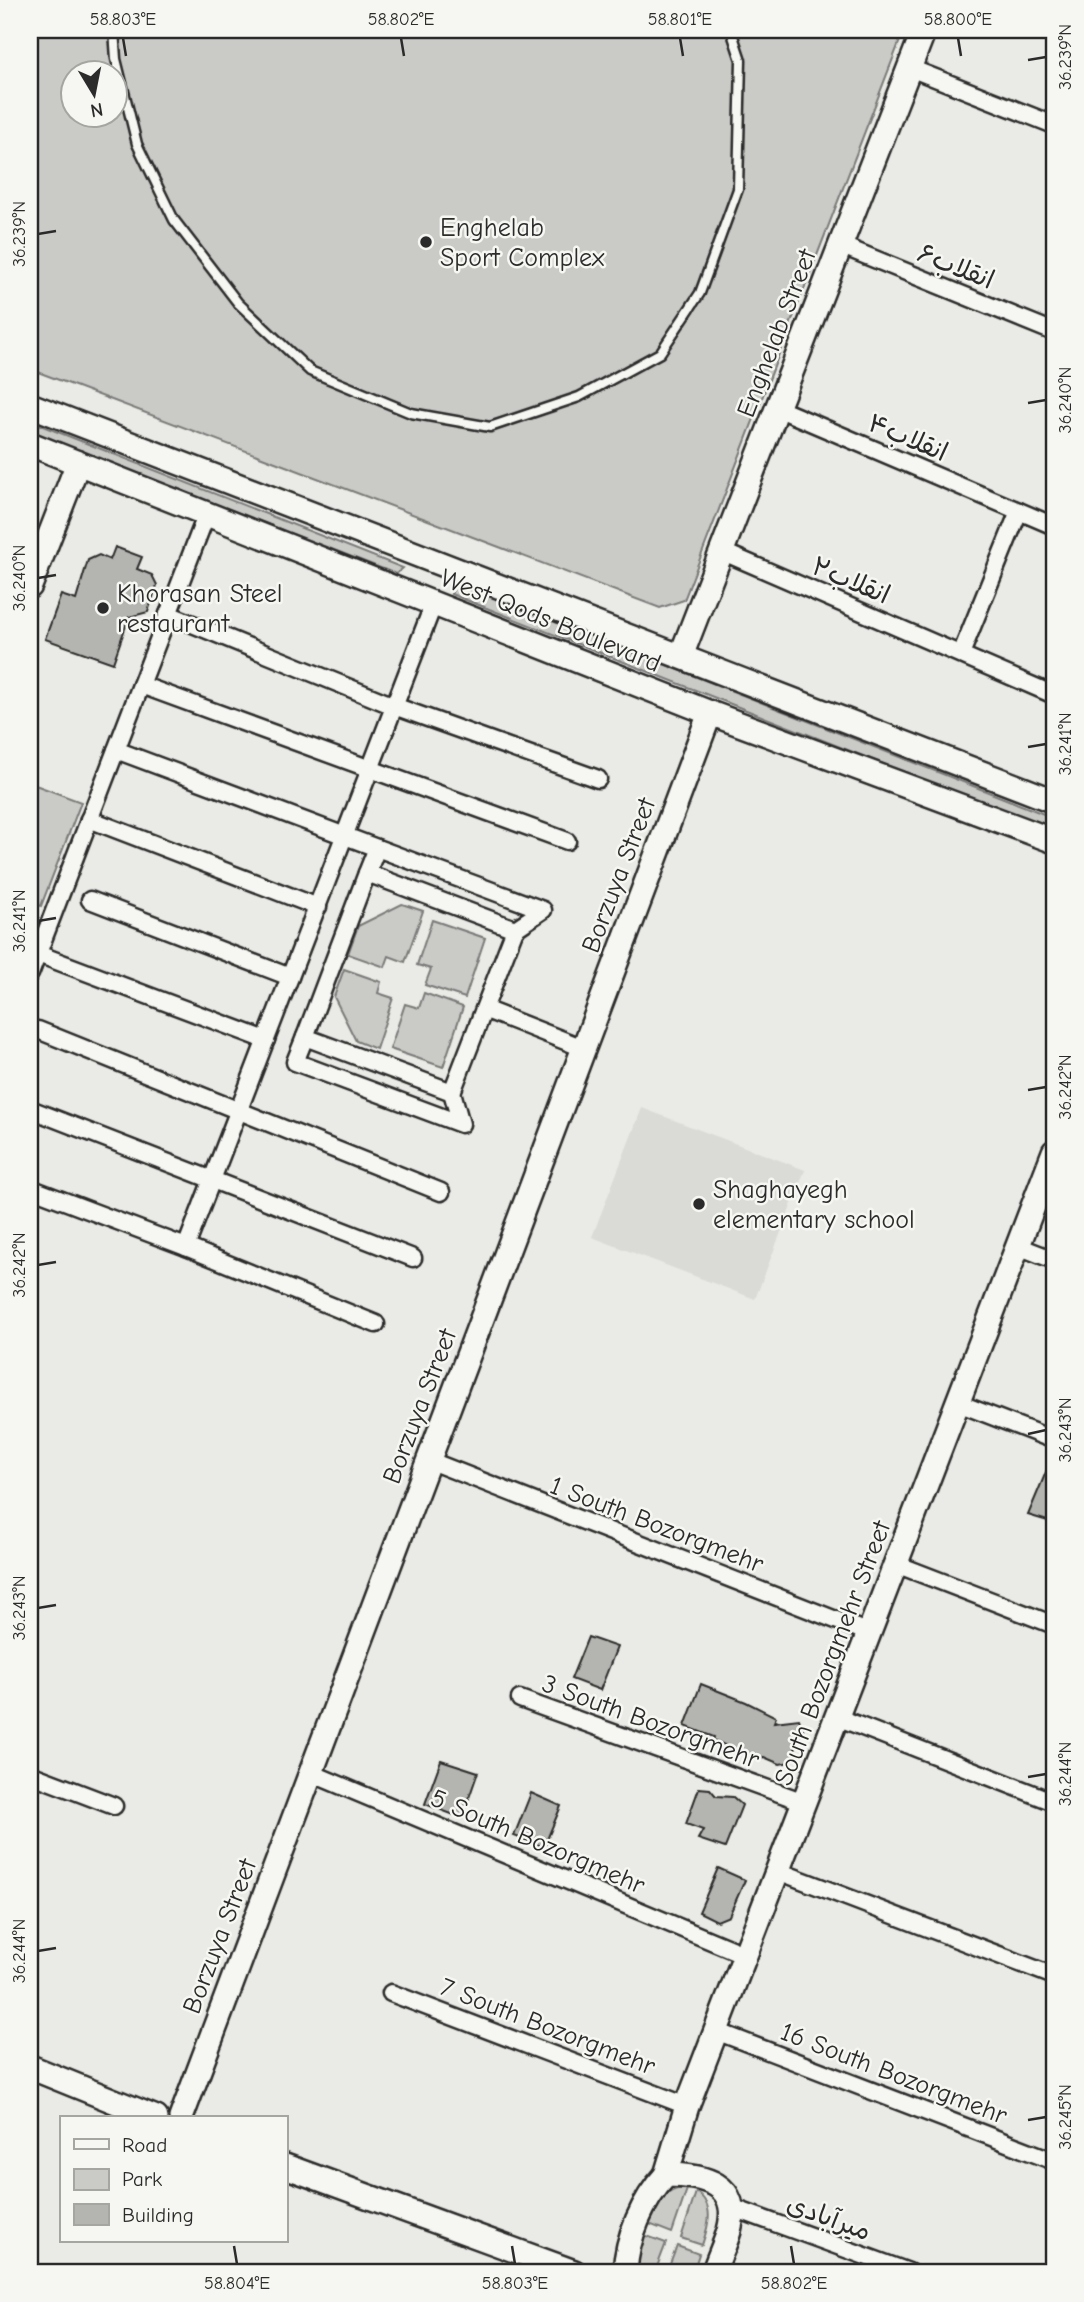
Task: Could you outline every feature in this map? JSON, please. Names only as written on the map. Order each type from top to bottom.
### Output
[{"type":"main road","name":"Enghelab Street","points":[[681,656],[924,30]]},
{"type":"main road","name":"West Qods Boulevard","points":[[30,405],[1054,801]]},
{"type":"main road","name":"West Qods Boulevard","points":[[30,444],[710,713],[1054,841]]},
{"type":"main road","points":[[30,586],[78,463]]},
{"type":"main road","points":[[426,600],[430,560]]},
{"type":"main road","name":"Borzuya Street","points":[[182,2116],[710,713]]},
{"type":"main road","name":"South Bozorgmehr Street","points":[[625,2272],[626,2255],[638,2219],[654,2187],[666,2175],[687,2106],[1054,1152]]},
{"type":"main road","points":[[30,2067],[151,2116]]},
{"type":"main road","points":[[287,2167],[574,2272]]},
{"type":"main road","points":[[666,2175],[702,2178],[718,2185],[728,2196],[731,2207],[729,2229],[714,2272]]},
{"type":"street","points":[[909,68],[1054,125]]},
{"type":"street","name":"انقلاب۶","points":[[840,245],[1054,332]]},
{"type":"street","name":"انقلاب۴","points":[[777,408],[1054,526]]},
{"type":"street","points":[[961,654],[1019,511]]},
{"type":"street","points":[[30,974],[206,513]]},
{"type":"street","name":"انقلاب۲","points":[[721,551],[1054,695]]},
{"type":"street","points":[[186,1247],[394,706],[426,600]]},
{"type":"street","points":[[168,614],[394,706],[598,779]]},
{"type":"street","points":[[141,685],[567,841]]},
{"type":"street","points":[[116,750],[543,910],[515,929],[452,1092],[461,1124],[295,1062],[377,848]]},
{"type":"street","points":[[89,819],[318,907]]},
{"type":"street","points":[[368,873],[515,929]]},
{"type":"street","points":[[90,901],[290,977]]},
{"type":"street","points":[[38,954],[266,1040]]},
{"type":"street","points":[[484,1009],[583,1048]]},
{"type":"street","points":[[38,1030],[441,1192]]},
{"type":"street","points":[[305,1037],[452,1092]]},
{"type":"street","points":[[30,1109],[413,1258]]},
{"type":"street","points":[[30,1188],[186,1247],[376,1324]]},
{"type":"street","points":[[1018,1247],[1054,1260]]},
{"type":"street","points":[[958,1404],[1054,1440]]},
{"type":"street","name":"1 South Bozorgmehr","points":[[428,1460],[869,1633]]},
{"type":"street","points":[[896,1564],[1054,1625]]},
{"type":"street","name":"3 South Bozorgmehr","points":[[520,1699],[804,1802]]},
{"type":"street","points":[[837,1717],[1054,1802]]},
{"type":"street","name":"5 South Bozorgmehr","points":[[311,1773],[745,1955]]},
{"type":"street","points":[[30,1774],[114,1806]]},
{"type":"street","points":[[778,1871],[1054,1976]]},
{"type":"street","name":"7 South Bozorgmehr","points":[[391,1993],[687,2106]]},
{"type":"street","name":"16 South Bozorgmehr","points":[[716,2031],[1054,2161]]},
{"type":"street","name":"میرآبادی","points":[[731,2207],[909,2272]]},
{"type":"lane","points":[[114,30],[116,59],[137,144],[174,220],[238,303],[310,371],[411,413],[490,427],[579,397],[660,353],[700,293],[738,189],[741,60],[731,30]]},
{"type":"shaded area","name":"Shaghayegh elementary school","points":[[642,1108],[805,1170],[755,1299],[592,1237]]},
{"type":"green space","name":"Enghelab Sport Complex","points":[[30,30],[904,30],[684,600],[660,608],[30,369]]},
{"type":"green space","points":[[30,421],[403,568],[396,574],[30,432]]},
{"type":"green space","points":[[456,582],[1054,818],[1054,831],[451,594]]},
{"type":"green space","points":[[30,783],[81,802],[41,906],[30,902]]},
{"type":"green space","points":[[402,904],[423,911],[405,962],[389,956],[385,967],[348,954],[358,926]]},
{"type":"green space","points":[[432,920],[485,938],[465,998],[425,985],[431,969],[417,965]]},
{"type":"green space","points":[[344,969],[381,982],[378,993],[393,998],[376,1049],[356,1041],[334,997]]},
{"type":"green space","points":[[424,993],[463,1007],[443,1067],[390,1049],[405,1004],[419,1008]]},
{"type":"green space","points":[[677,2189],[687,2189],[672,2233],[649,2224],[662,2198]]},
{"type":"green space","points":[[696,2192],[706,2203],[709,2217],[702,2245],[681,2238]]},
{"type":"green space","points":[[644,2235],[666,2243],[655,2272],[637,2272],[636,2259]]},
{"type":"green space","points":[[677,2246],[699,2254],[693,2272],[667,2272]]},
{"type":"building","name":"Khorasan Steel restaurant","points":[[115,547],[142,557],[137,569],[152,575],[157,585],[148,612],[129,617],[113,663],[45,639],[61,595],[76,600],[88,560],[99,555],[110,560]]},
{"type":"building","points":[[1054,1453],[1054,1523],[1028,1515]]},
{"type":"building","points":[[588,1637],[617,1647],[600,1690],[571,1679]]},
{"type":"building","points":[[701,1684],[776,1717],[774,1722],[799,1719],[803,1729],[790,1762],[780,1764],[764,1757],[753,1758],[713,1740],[714,1737],[685,1726]]},
{"type":"building","points":[[441,1760],[478,1772],[462,1818],[425,1804]]},
{"type":"building","points":[[699,1788],[710,1789],[716,1796],[733,1797],[742,1805],[725,1848],[698,1839],[703,1830],[686,1824]]},
{"type":"building","points":[[531,1793],[561,1806],[544,1847],[514,1836]]},
{"type":"building","points":[[718,1868],[745,1880],[729,1916],[717,1921],[699,1912]]},
{"type":"place","name":"Enghelab Sport Complex","points":[[426,242]]},
{"type":"place","name":"Khorasan Steel restaurant","points":[[103,608]]},
{"type":"place","name":"Shaghayegh elementary school","points":[[699,1204]]}]
